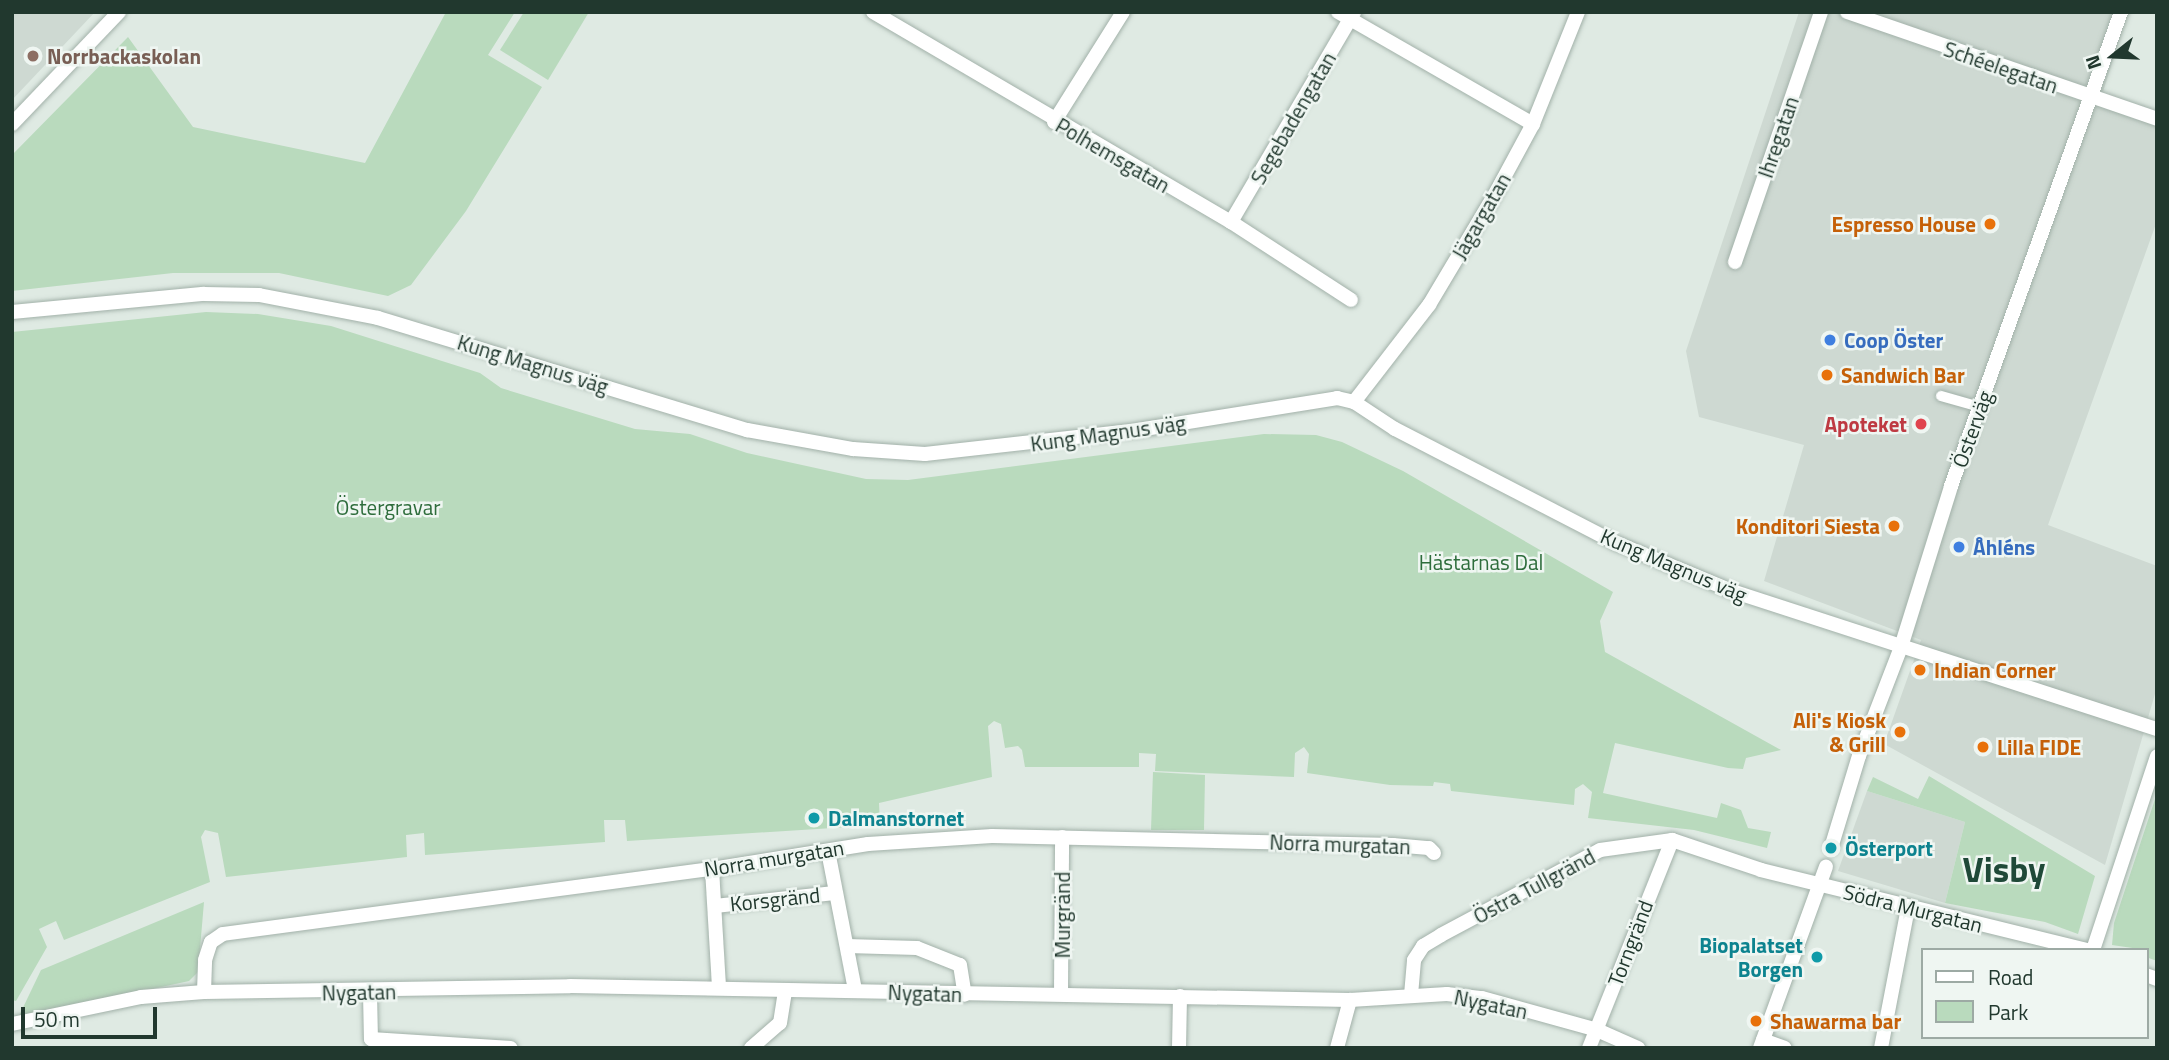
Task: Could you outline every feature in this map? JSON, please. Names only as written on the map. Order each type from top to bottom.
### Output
[{"type":"street","points":[[12,124],[119,12]]},
{"type":"street","points":[[1054,122],[1123,12]]},
{"type":"street","name":"Jägargatan","points":[[1354,402],[1429,305],[1533,124],[1578,12]]},
{"type":"street","name":"Ihregatan","points":[[1735,262],[1822,12]]},
{"type":"street","name":"Schéelegatan","points":[[1847,12],[2157,119]]},
{"type":"street","name":"Österväg","points":[[1831,848],[1858,756],[1901,647],[1980,407],[2121,12]]},
{"type":"street","name":"Polhemsgatan","points":[[876,13],[1054,122],[1231,222],[1351,300]]},
{"type":"street","points":[[1347,15],[1533,124]]},
{"type":"street","name":"Segebadengatan","points":[[1231,222],[1347,15]]},
{"type":"street","name":"Kung Magnus väg","points":[[12,312],[204,294],[259,295],[378,318],[747,429],[853,449],[925,454],[1013,446],[1320,399],[1354,402],[1395,429],[1627,548],[1732,592],[2157,729]]},
{"type":"street","points":[[1941,396],[1980,407]]},
{"type":"street","points":[[2094,948],[2157,756]]},
{"type":"street","name":"Norra murgatan","points":[[204,992],[205,960],[211,942],[223,934],[712,869],[868,844],[992,836],[1062,837],[1393,845],[1429,848],[1434,853]]},
{"type":"street","name":"Murgränd","points":[[1061,993],[1062,837]]},
{"type":"street","name":"Östra Tullgränd","points":[[1411,995],[1415,960],[1423,946],[1600,850],[1672,840],[1822,885]]},
{"type":"street","name":"Torngränd","points":[[1589,1048],[1672,840]]},
{"type":"street","points":[[828,851],[855,990]]},
{"type":"street","points":[[1785,1048],[1762,1044],[1822,885],[1826,867]]},
{"type":"street","points":[[712,869],[719,988]]},
{"type":"street","name":"Södra Murgatan","points":[[1822,885],[2078,948]]},
{"type":"street","name":"Korsgränd","points":[[715,906],[834,892]]},
{"type":"street","points":[[1881,1048],[1908,908]]},
{"type":"street","points":[[847,946],[917,948],[960,965],[965,995]]},
{"type":"street","name":"Nygatan","points":[[12,1024],[141,997],[204,992],[370,993],[570,986],[1350,1000],[1411,995],[1482,998],[1597,1030],[1638,1048]]},
{"type":"street","points":[[751,1048],[780,1023],[785,989]]},
{"type":"street","points":[[370,993],[371,1039],[510,1048]]},
{"type":"street","points":[[1179,1048],[1180,996]]},
{"type":"street","points":[[1337,1048],[1350,1000]]},
{"type":"shaded area","name":"Norrbackaskolan","points":[[12,12],[95,12],[12,100]]},
{"type":"shaded area","points":[[1799,12],[2128,12],[2101,98],[2157,117],[2157,221],[2048,525],[2157,566],[2157,687],[2105,865],[1884,744],[1921,640],[1764,581],[1804,445],[1699,417],[1686,351]]},
{"type":"shaded area","points":[[1867,791],[1965,822],[1945,903],[1838,871]]},
{"type":"green space","points":[[446,12],[515,12],[488,55],[542,87],[466,211],[411,285],[388,296],[279,273],[173,273],[12,291],[12,155],[128,37],[193,127],[365,163]]},
{"type":"green space","points":[[524,12],[589,12],[548,80],[500,50]]},
{"type":"green space","name":"Östergravar","points":[[206,312],[258,314],[331,326],[480,373],[501,388],[635,429],[690,434],[747,453],[866,479],[908,480],[1264,434],[1316,435],[1342,442],[1403,471],[1613,592],[1600,621],[1605,652],[1781,750],[1746,758],[1743,769],[1615,743],[1603,793],[1717,818],[1721,803],[1741,810],[1748,828],[1771,832],[1767,848],[1694,830],[1588,818],[1592,792],[1583,784],[1575,789],[1574,805],[1451,791],[1450,784],[1434,782],[1433,786],[1390,785],[1307,773],[1309,754],[1304,747],[1295,753],[1294,777],[1155,771],[1156,754],[1139,753],[1139,767],[1025,767],[1022,750],[1018,746],[1005,748],[1001,724],[994,721],[988,726],[992,777],[879,803],[880,825],[627,841],[625,820],[604,820],[605,842],[425,855],[424,833],[406,835],[407,857],[226,877],[218,833],[205,830],[201,837],[210,882],[64,940],[56,921],[39,929],[47,947],[16,1001],[12,1000],[12,332]]},
{"type":"green space","points":[[1153,772],[1205,775],[1204,830],[1151,830]]},
{"type":"green space","points":[[1929,776],[2095,876],[2078,934],[2045,922],[1945,903],[1965,822],[1867,791],[1873,777],[1918,799]]},
{"type":"green space","points":[[2157,793],[2157,961],[2148,958],[2148,948],[2112,945],[2114,923]]},
{"type":"green space","points":[[204,902],[198,972],[189,981],[18,1018],[41,970]]},
{"type":"place","name":"Norrbackaskolan","points":[[33,56]]},
{"type":"place","name":"Espresso House","points":[[1990,224]]},
{"type":"place","name":"Coop Öster","points":[[1830,340]]},
{"type":"place","name":"Sandwich Bar","points":[[1827,375]]},
{"type":"place","name":"Apoteket","points":[[1921,424]]},
{"type":"place","name":"Konditori Siesta","points":[[1894,526]]},
{"type":"place","name":"Åhléns","points":[[1959,547]]},
{"type":"place","name":"Indian Corner","points":[[1920,670]]},
{"type":"place","name":"Ali's Kiosk & Grill","points":[[1900,732]]},
{"type":"place","name":"Lilla FIDE","points":[[1983,747]]},
{"type":"place","name":"Dalmanstornet","points":[[814,818]]},
{"type":"place","name":"Österport","points":[[1831,848]]},
{"type":"place","name":"Biopalatset Borgen","points":[[1817,957]]},
{"type":"place","name":"Shawarma bar","points":[[1756,1021]]},
{"type":"district","name":"Visby","points":[[2004,869]]},
{"type":"park label","name":"Hästarnas Dal","points":[[1481,562]]}]
